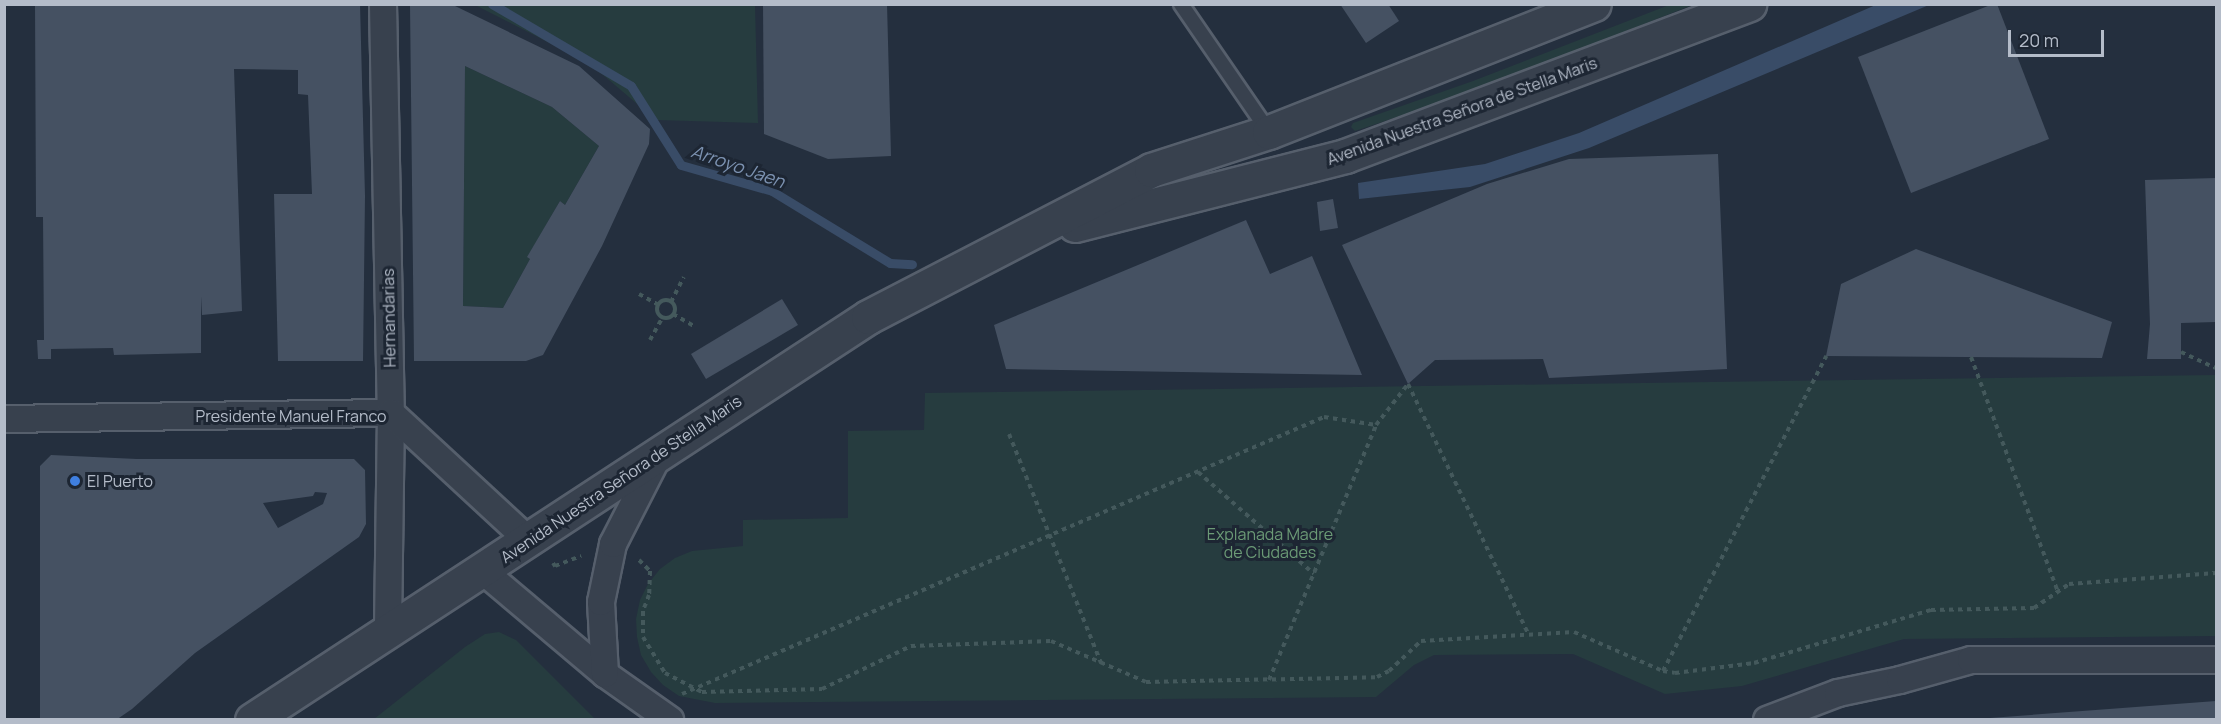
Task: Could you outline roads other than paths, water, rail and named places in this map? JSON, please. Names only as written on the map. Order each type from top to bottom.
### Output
[{"type":"street","name":"Hernandarias","points":[[383,4],[391,413],[388,631]]},
{"type":"street","name":"Avenida Nuestra Señora de Stella Maris","points":[[252,720],[868,317],[1150,170],[1269,132],[1594,4]]},
{"type":"street","name":"Avenida Nuestra Señora de Stella Maris","points":[[996,251],[1062,228],[1346,156],[1749,4]]},
{"type":"street","name":"Presidente Manuel Franco","points":[[4,419],[391,413],[528,540]]},
{"type":"street","points":[[606,674],[601,602],[613,544],[660,451]]},
{"type":"street","points":[[483,571],[606,674],[670,720]]},
{"type":"street","points":[[1767,720],[1838,693],[1900,680],[1971,660],[2217,660]]},
{"type":"lane","points":[[1181,4],[1269,132]]},
{"type":"water","points":[[1878,4],[1929,5],[1589,148],[1470,187],[1359,199],[1358,183],[1485,164],[1579,133]]},
{"type":"waterway","name":"Arroyo Jaen","points":[[492,4],[631,86],[681,165],[772,191],[890,263],[912,264]]},
{"type":"place","name":"El Puerto","points":[[75,481]]},
{"type":"park label","name":"Explanada Madre de Ciudades","points":[[1270,543]]}]
